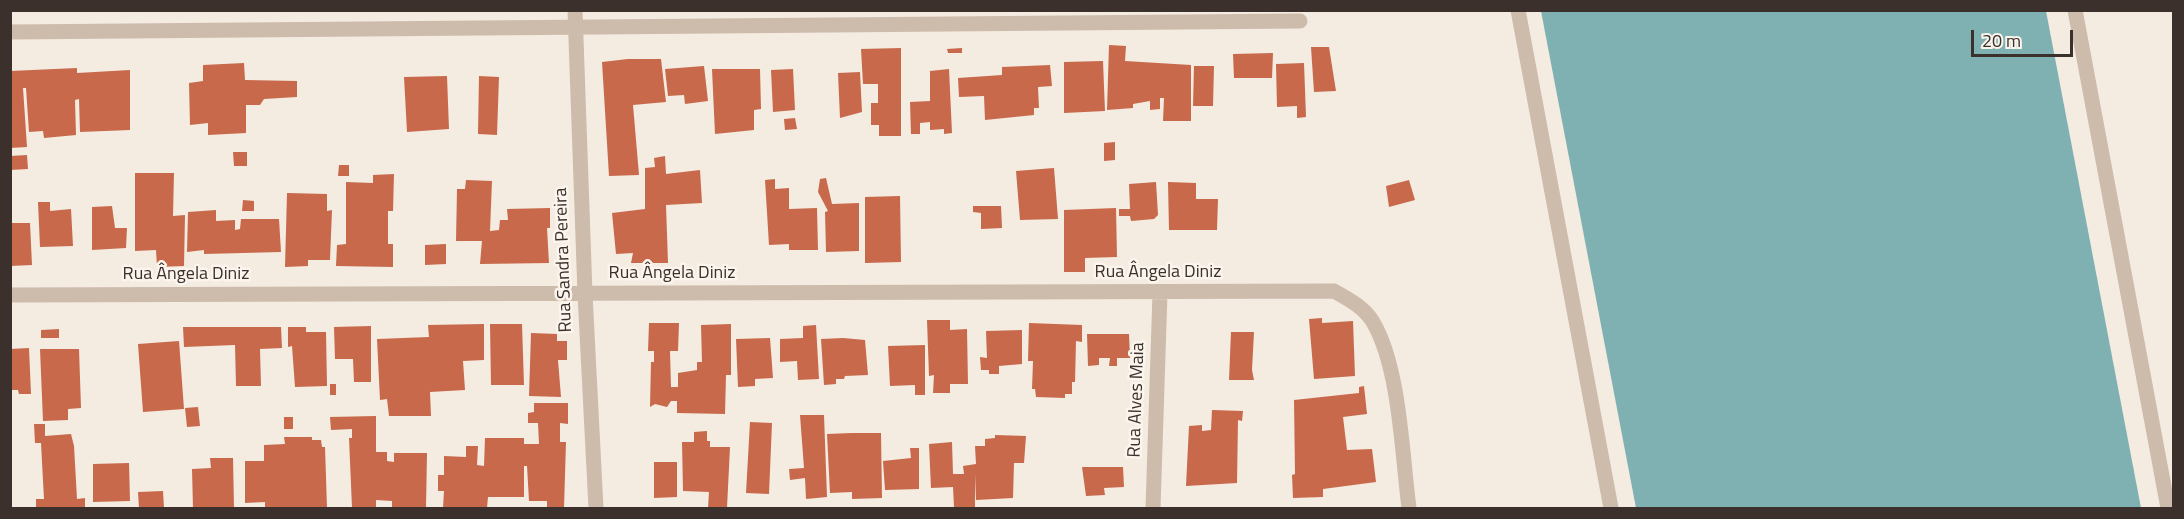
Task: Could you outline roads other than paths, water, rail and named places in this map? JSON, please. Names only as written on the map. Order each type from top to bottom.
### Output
[{"type":"street","points":[[1518,10],[1611,508]]},
{"type":"street","points":[[2075,10],[2168,508]]},
{"type":"street","points":[[10,32],[576,18],[1300,21]]},
{"type":"street","name":"Rua Sandra Pereira","points":[[576,18],[585,294],[596,508]]},
{"type":"street","name":"Rua Ângela Diniz","points":[[10,295],[1334,291],[1357,304],[1373,321],[1384,348],[1394,387],[1409,508]]},
{"type":"street","name":"Rua Alves Maia","points":[[1153,508],[1160,293]]},
{"type":"water","points":[[1541,11],[2046,11],[2141,508],[1636,508]]}]
